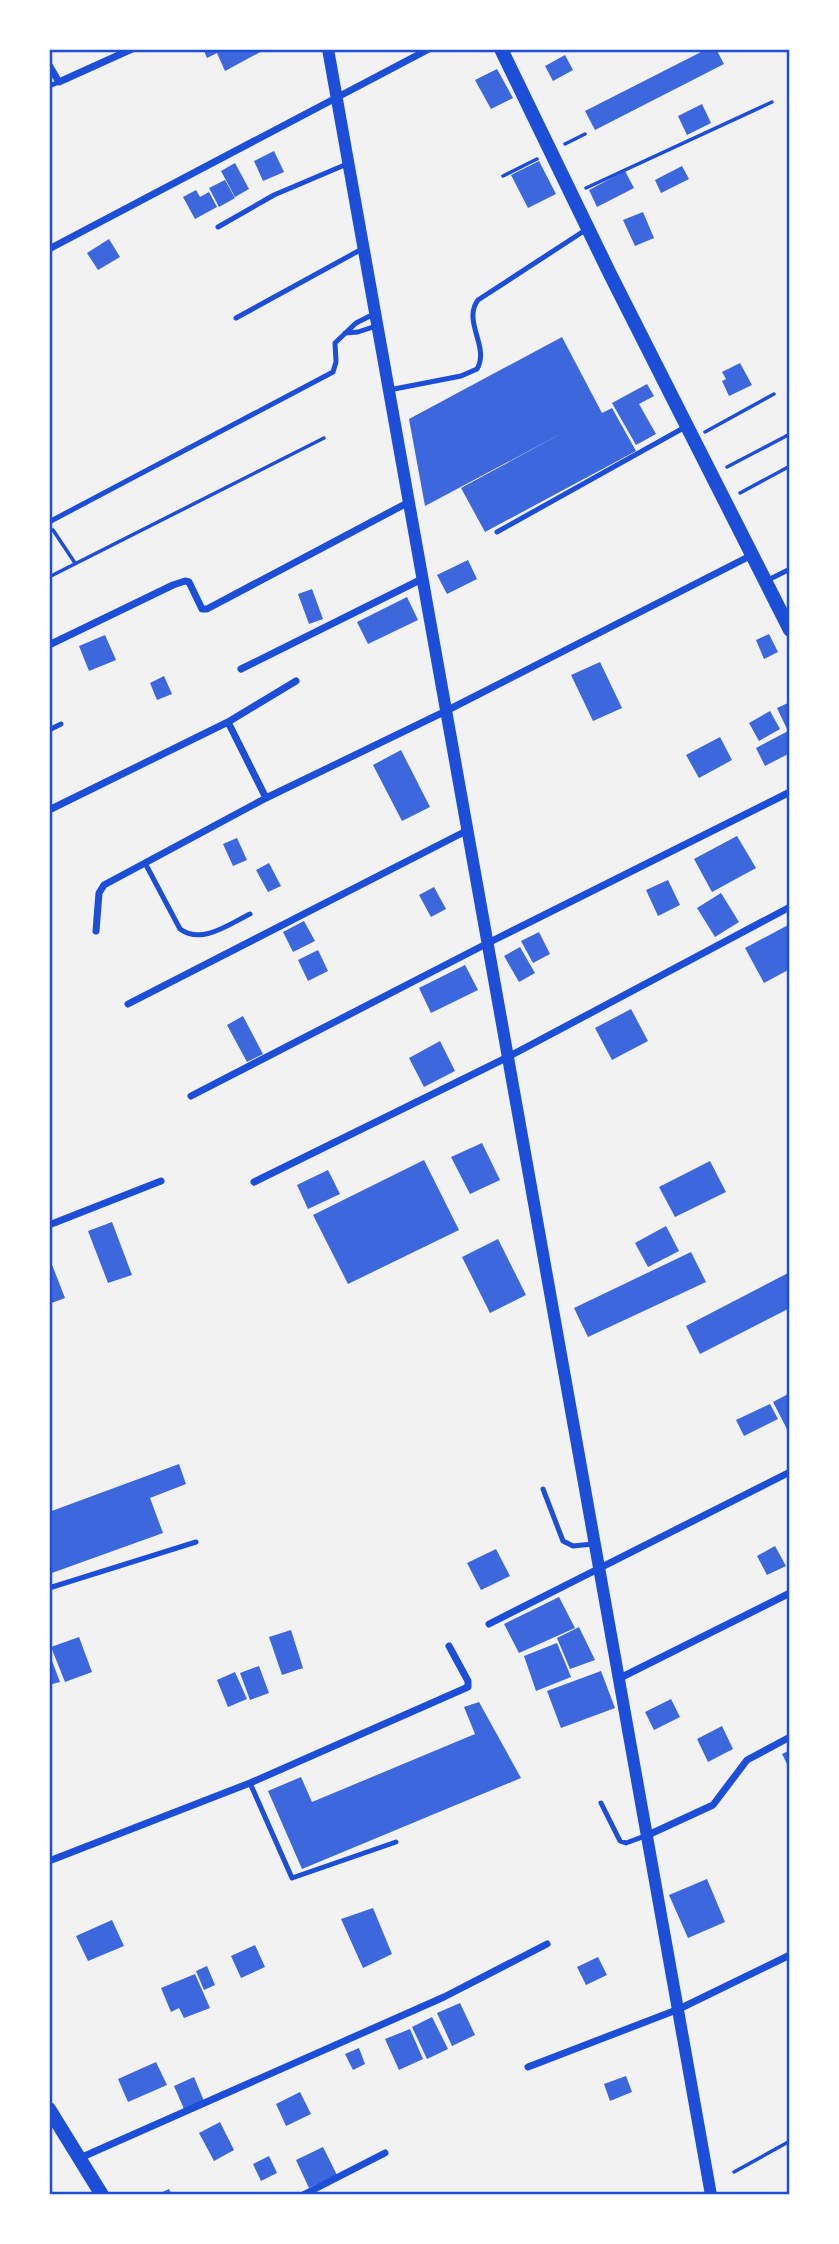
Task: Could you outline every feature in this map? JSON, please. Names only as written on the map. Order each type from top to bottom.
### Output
[{"type":"main road","points":[[500,49],[790,630]]},
{"type":"main road","points":[[49,2109],[103,2195]]},
{"type":"street","points":[[49,65],[58,82],[132,49]]},
{"type":"street","points":[[328,49],[711,2195]]},
{"type":"street","points":[[49,249],[337,100],[429,49]]},
{"type":"street","points":[[49,645],[186,580],[202,609],[207,609],[409,502]]},
{"type":"street","points":[[96,931],[101,888],[104,885],[266,798],[446,711],[753,555]]},
{"type":"street","points":[[241,669],[422,579]]},
{"type":"street","points":[[50,807],[228,722],[296,681]]},
{"type":"street","points":[[228,722],[266,798]]},
{"type":"street","points":[[191,1096],[790,792]]},
{"type":"street","points":[[128,1004],[468,830]]},
{"type":"street","points":[[254,1182],[508,1057],[790,907]]},
{"type":"street","points":[[49,1225],[161,1181]]},
{"type":"street","points":[[489,1624],[790,1472]]},
{"type":"street","points":[[620,1678],[790,1593]]},
{"type":"street","points":[[49,1861],[250,1783],[468,1687],[468,1681],[449,1646]]},
{"type":"street","points":[[648,1835],[713,1805],[747,1760],[790,1737]]},
{"type":"street","points":[[80,2158],[444,1997],[547,1944]]},
{"type":"street","points":[[528,2067],[679,2009],[790,1955]]},
{"type":"street","points":[[303,2195],[385,2153]]},
{"type":"lane","points":[[49,86],[58,82]]},
{"type":"lane","points":[[218,227],[274,195],[348,164]]},
{"type":"lane","points":[[389,390],[461,376],[477,369],[482,355],[473,310],[478,300],[588,228]]},
{"type":"lane","points":[[236,318],[363,248]]},
{"type":"lane","points":[[49,522],[333,372],[337,362],[335,343],[356,323],[376,320]]},
{"type":"lane","points":[[345,333],[358,332],[376,320]]},
{"type":"lane","points":[[497,532],[690,432]]},
{"type":"lane","points":[[766,581],[790,569]]},
{"type":"lane","points":[[49,730],[61,724]]},
{"type":"lane","points":[[145,863],[180,929],[186,933],[196,936],[208,934],[250,914]]},
{"type":"lane","points":[[543,1489],[563,1541],[573,1546],[596,1544]]},
{"type":"lane","points":[[49,1588],[196,1542]]},
{"type":"lane","points":[[250,1783],[292,1878],[396,1842]]},
{"type":"lane","points":[[601,1803],[620,1842],[626,1843],[648,1835]]},
{"type":"path","points":[[571,195],[772,102]]},
{"type":"path","points":[[503,176],[585,134]]},
{"type":"path","points":[[690,432],[774,394]]},
{"type":"path","points":[[712,475],[790,434]]},
{"type":"path","points":[[49,577],[324,438]]},
{"type":"path","points":[[725,501],[790,466]]},
{"type":"path","points":[[49,522],[75,564]]},
{"type":"path","points":[[734,2172],[790,2141]]},
{"type":"building","points":[[203,49],[266,49],[225,71],[217,53],[207,58]]},
{"type":"building","points":[[707,49],[716,49],[724,64],[595,130],[585,111]]},
{"type":"building","points":[[565,55],[573,70],[553,81],[545,66]]},
{"type":"building","points":[[497,69],[513,98],[491,109],[475,80]]},
{"type":"building","points":[[702,104],[711,123],[687,135],[678,116]]},
{"type":"building","points":[[274,151],[284,172],[263,181],[254,161]]},
{"type":"building","points":[[539,161],[556,194],[528,208],[511,175]]},
{"type":"building","points":[[235,163],[249,189],[235,197],[221,171]]},
{"type":"building","points":[[682,166],[689,179],[661,193],[655,180]]},
{"type":"building","points":[[625,171],[634,188],[597,207],[589,190]]},
{"type":"building","points":[[225,180],[235,198],[219,207],[209,188]]},
{"type":"building","points":[[196,190],[200,197],[209,192],[217,207],[195,219],[183,197]]},
{"type":"building","points":[[643,212],[654,238],[635,246],[623,220]]},
{"type":"building","points":[[109,239],[120,257],[98,270],[87,253]]},
{"type":"building","points":[[562,337],[602,413],[612,408],[636,451],[485,532],[461,488],[568,430],[425,506],[409,419]]},
{"type":"building","points":[[740,363],[752,385],[729,396],[722,381],[726,379],[722,372]]},
{"type":"building","points":[[647,384],[654,396],[639,404],[656,434],[636,445],[612,403]]},
{"type":"building","points":[[468,560],[477,579],[447,594],[437,575]]},
{"type":"building","points":[[312,589],[323,619],[309,624],[298,594]]},
{"type":"building","points":[[407,597],[418,620],[368,644],[357,622]]},
{"type":"building","points":[[769,634],[778,652],[764,659],[756,640]]},
{"type":"building","points":[[105,635],[116,660],[89,671],[79,646]]},
{"type":"building","points":[[600,662],[622,708],[593,721],[571,675]]},
{"type":"building","points":[[164,676],[172,694],[157,700],[150,683]]},
{"type":"building","points":[[790,702],[790,727],[787,729],[777,708]]},
{"type":"building","points":[[770,711],[780,729],[759,741],[749,723]]},
{"type":"building","points":[[790,730],[790,753],[765,766],[756,748]]},
{"type":"building","points":[[720,737],[732,760],[699,778],[686,755]]},
{"type":"building","points":[[401,750],[430,807],[402,821],[373,765]]},
{"type":"building","points":[[737,836],[756,868],[712,892],[694,859]]},
{"type":"building","points":[[237,838],[247,860],[233,866],[223,844]]},
{"type":"building","points":[[269,863],[281,886],[268,892],[256,870]]},
{"type":"building","points":[[668,880],[680,905],[658,916],[646,890]]},
{"type":"building","points":[[434,887],[446,909],[431,917],[419,895]]},
{"type":"building","points":[[721,893],[739,922],[715,937],[697,908]]},
{"type":"building","points":[[304,921],[315,941],[293,952],[283,932]]},
{"type":"building","points":[[790,924],[790,969],[764,983],[745,948]]},
{"type":"building","points":[[539,932],[550,954],[533,963],[521,941]]},
{"type":"building","points":[[520,947],[535,973],[519,982],[504,956]]},
{"type":"building","points":[[318,950],[328,971],[308,981],[298,960]]},
{"type":"building","points":[[465,965],[478,990],[431,1013],[419,988]]},
{"type":"building","points":[[631,1009],[648,1041],[612,1060],[595,1028]]},
{"type":"building","points":[[243,1016],[263,1054],[247,1062],[227,1025]]},
{"type":"building","points":[[440,1041],[455,1071],[424,1087],[409,1058]]},
{"type":"building","points":[[482,1143],[500,1180],[470,1194],[451,1157]]},
{"type":"building","points":[[424,1160],[459,1230],[348,1284],[313,1215]]},
{"type":"building","points":[[710,1161],[726,1192],[675,1217],[659,1187]]},
{"type":"building","points":[[328,1170],[340,1194],[308,1209],[297,1185]]},
{"type":"building","points":[[112,1222],[132,1275],[108,1283],[88,1231]]},
{"type":"building","points":[[666,1226],[679,1251],[648,1267],[635,1243]]},
{"type":"building","points":[[498,1239],[526,1295],[490,1313],[462,1257]]},
{"type":"building","points":[[691,1252],[706,1282],[588,1337],[574,1308]]},
{"type":"building","points":[[49,1257],[65,1298],[49,1304]]},
{"type":"building","points":[[790,1272],[790,1308],[700,1354],[686,1326]]},
{"type":"building","points":[[790,1393],[790,1435],[773,1402]]},
{"type":"building","points":[[770,1404],[778,1419],[744,1436],[736,1420]]},
{"type":"building","points":[[179,1464],[186,1484],[150,1498],[163,1533],[49,1574],[49,1512]]},
{"type":"building","points":[[775,1546],[786,1566],[767,1575],[757,1556]]},
{"type":"building","points":[[496,1549],[510,1576],[481,1590],[467,1563]]},
{"type":"building","points":[[559,1597],[575,1628],[519,1653],[504,1624]]},
{"type":"building","points":[[579,1627],[595,1660],[570,1669],[557,1638]]},
{"type":"building","points":[[291,1630],[303,1668],[282,1675],[269,1637]]},
{"type":"building","points":[[79,1637],[92,1672],[65,1682],[51,1647]]},
{"type":"building","points":[[557,1643],[571,1677],[536,1691],[524,1656]]},
{"type":"building","points":[[49,1653],[60,1682],[49,1685]]},
{"type":"building","points":[[259,1666],[269,1693],[250,1700],[240,1673]]},
{"type":"building","points":[[601,1671],[615,1708],[561,1728],[547,1691]]},
{"type":"building","points":[[235,1672],[247,1699],[228,1707],[217,1680]]},
{"type":"building","points":[[671,1699],[680,1717],[654,1730],[645,1712]]},
{"type":"building","points":[[479,1702],[521,1778],[302,1869],[268,1791],[301,1777],[312,1802],[475,1734],[464,1707]]},
{"type":"building","points":[[722,1726],[733,1749],[708,1762],[697,1739]]},
{"type":"building","points":[[790,1750],[790,1770],[782,1754]]},
{"type":"building","points":[[707,1879],[725,1922],[688,1938],[669,1895]]},
{"type":"building","points":[[373,1908],[392,1954],[363,1968],[341,1919]]},
{"type":"building","points":[[112,1920],[124,1946],[88,1961],[76,1936]]},
{"type":"building","points":[[255,1945],[265,1967],[241,1978],[231,1956]]},
{"type":"building","points":[[598,1957],[607,1975],[586,1985],[577,1967]]},
{"type":"building","points":[[207,1966],[215,1985],[204,1990],[196,1971]]},
{"type":"building","points":[[195,1974],[210,2008],[184,2018],[179,2008],[171,2012],[161,1988]]},
{"type":"building","points":[[460,2003],[475,2035],[452,2046],[437,2013]]},
{"type":"building","points":[[432,2017],[448,2049],[427,2059],[412,2027]]},
{"type":"building","points":[[410,2029],[423,2059],[399,2070],[385,2039]]},
{"type":"building","points":[[359,2048],[365,2064],[353,2070],[345,2054]]},
{"type":"building","points":[[156,2062],[167,2085],[128,2102],[118,2079]]},
{"type":"building","points":[[626,2076],[632,2092],[610,2101],[604,2084]]},
{"type":"building","points":[[194,2077],[204,2101],[184,2109],[174,2086]]},
{"type":"building","points":[[300,2092],[311,2114],[286,2126],[276,2104]]},
{"type":"building","points":[[220,2122],[234,2150],[214,2161],[199,2133]]},
{"type":"building","points":[[323,2147],[337,2175],[309,2188],[296,2160]]},
{"type":"building","points":[[269,2156],[277,2173],[261,2181],[253,2164]]},
{"type":"building","points":[[169,2189],[172,2195],[156,2195]]}]
